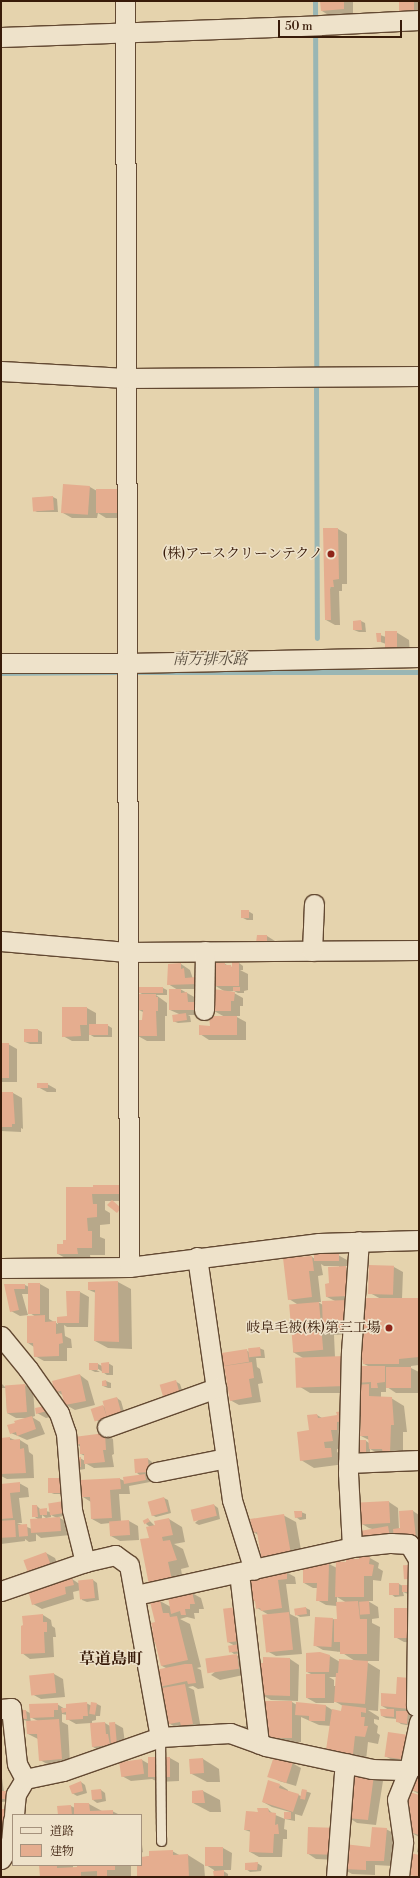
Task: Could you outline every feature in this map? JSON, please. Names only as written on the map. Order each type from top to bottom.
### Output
[{"type":"street","points":[[125,1],[129,1267]]},
{"type":"street","points":[[1,37],[419,20]]},
{"type":"street","points":[[1,370],[126,378],[419,376]]},
{"type":"street","points":[[1,663],[127,663],[419,657]]},
{"type":"street","points":[[312,951],[314,904]]},
{"type":"street","points":[[1,941],[127,952],[419,950]]},
{"type":"street","points":[[204,1010],[205,951]]},
{"type":"street","points":[[1,1268],[129,1267],[197,1257],[319,1243],[419,1240]]},
{"type":"street","points":[[352,1547],[348,1463],[351,1352],[359,1241]]},
{"type":"street","points":[[197,1257],[232,1500],[247,1572],[259,1744]]},
{"type":"street","points":[[1,1336],[28,1369],[59,1413],[66,1434],[72,1510],[84,1562]]},
{"type":"street","points":[[107,1427],[120,1424],[153,1409],[216,1388]]},
{"type":"street","points":[[156,1472],[226,1458]]},
{"type":"street","points":[[348,1463],[419,1460]]},
{"type":"street","points":[[136,1595],[247,1572],[352,1547],[409,1544],[418,1559],[416,1706],[419,1706]]},
{"type":"street","points":[[1,1591],[84,1562],[115,1555],[129,1565],[136,1595],[150,1689],[160,1737]]},
{"type":"street","points":[[1,1709],[11,1708],[18,1764],[25,1779]]},
{"type":"street","points":[[399,1876],[403,1841],[397,1799],[409,1770],[419,1722]]},
{"type":"street","points":[[14,1814],[16,1794],[25,1779],[63,1771],[160,1737],[230,1733],[259,1744],[347,1764],[372,1769],[409,1770]]},
{"type":"street","points":[[336,1877],[344,1773],[347,1764]]},
{"type":"street","points":[[1,1859],[12,1823]]},
{"type":"lane","points":[[160,1737],[161,1841]]},
{"type":"building","points":[[320,1],[344,1],[344,9],[321,11]]},
{"type":"building","points":[[399,1],[414,1],[414,11],[399,11]]},
{"type":"building","points":[[63,484],[90,486],[88,515],[61,513]]},
{"type":"building","points":[[96,489],[117,489],[117,513],[96,513]]},
{"type":"building","points":[[53,496],[54,510],[33,511],[32,497]]},
{"type":"building","name":"(株)アースクリーンテクノ","points":[[323,528],[338,528],[339,579],[333,580],[334,587],[330,587],[331,620],[325,620]]},
{"type":"building","points":[[361,620],[362,630],[353,630],[353,621]]},
{"type":"building","points":[[385,631],[397,631],[397,648],[385,648]]},
{"type":"building","points":[[376,633],[381,633],[381,642],[377,642]]},
{"type":"building","points":[[241,910],[249,910],[249,918],[241,918]]},
{"type":"building","points":[[257,935],[267,935],[267,944],[256,943]]},
{"type":"building","points":[[232,962],[239,962],[239,986],[213,986],[212,963],[225,963],[225,965],[231,965],[232,968]]},
{"type":"building","points":[[181,963],[181,969],[184,968],[185,978],[196,977],[197,984],[167,985],[168,964]]},
{"type":"building","points":[[139,987],[163,987],[163,993],[139,993]]},
{"type":"building","points":[[233,987],[240,987],[240,991],[233,991]]},
{"type":"building","points":[[169,989],[181,989],[181,993],[187,992],[188,1002],[195,1002],[196,1010],[169,1010]]},
{"type":"building","points":[[213,989],[235,992],[234,1001],[231,1001],[231,1011],[213,1011]]},
{"type":"building","points":[[138,994],[156,994],[156,997],[158,997],[158,1011],[156,1011],[157,1036],[137,1036],[137,1020],[142,1020],[143,1010],[138,1010]]},
{"type":"building","points":[[62,1007],[87,1007],[87,1025],[80,1025],[81,1036],[62,1037]]},
{"type":"building","points":[[186,1013],[187,1020],[173,1022],[172,1015]]},
{"type":"building","points":[[209,1016],[237,1016],[237,1035],[199,1035],[199,1025],[210,1026]]},
{"type":"building","points":[[89,1024],[108,1024],[108,1035],[89,1035]]},
{"type":"building","points":[[24,1029],[38,1029],[38,1042],[24,1042]]},
{"type":"building","points":[[1,1043],[9,1043],[9,1078],[1,1078]]},
{"type":"building","points":[[37,1083],[48,1083],[48,1088],[37,1088]]},
{"type":"building","points":[[1,1092],[13,1092],[15,1124],[12,1124],[12,1127],[1,1127]]},
{"type":"building","points":[[93,1185],[119,1185],[120,1194],[92,1194],[93,1204],[97,1204],[97,1217],[87,1218],[88,1231],[92,1231],[92,1248],[77,1248],[78,1254],[57,1254],[57,1244],[63,1244],[63,1240],[66,1240],[66,1187],[93,1187]]},
{"type":"building","points":[[112,1200],[121,1208],[117,1213],[107,1205]]},
{"type":"building","points":[[314,1254],[339,1254],[339,1261],[314,1261]]},
{"type":"building","points":[[312,1256],[314,1271],[309,1271],[312,1297],[288,1300],[283,1258]]},
{"type":"building","points":[[369,1265],[394,1266],[393,1295],[368,1294]]},
{"type":"building","points":[[346,1266],[348,1296],[326,1297],[325,1284],[329,1283],[328,1267]]},
{"type":"building","points":[[118,1281],[119,1342],[94,1341],[95,1290],[88,1290],[88,1282]]},
{"type":"building","points":[[28,1283],[40,1283],[40,1314],[28,1314]]},
{"type":"building","points":[[4,1284],[25,1284],[25,1289],[14,1289],[19,1310],[10,1312]]},
{"type":"building","points":[[66,1291],[80,1291],[79,1323],[57,1323],[57,1317],[67,1316]]},
{"type":"building","name":"岐阜毛被(株)第三工場","points":[[361,1298],[419,1298],[419,1357],[399,1359],[399,1364],[363,1364],[362,1357],[357,1357]]},
{"type":"building","points":[[347,1300],[343,1329],[323,1331],[322,1301]]},
{"type":"building","points":[[319,1302],[323,1350],[293,1352],[289,1305]]},
{"type":"building","points":[[45,1315],[45,1322],[56,1321],[56,1334],[62,1333],[63,1343],[59,1344],[59,1356],[34,1357],[33,1343],[27,1343],[27,1316]]},
{"type":"building","points":[[260,1347],[261,1356],[249,1357],[248,1348]]},
{"type":"building","points":[[247,1349],[249,1362],[220,1366],[218,1354]]},
{"type":"building","points":[[344,1356],[345,1386],[296,1388],[295,1358]]},
{"type":"building","points":[[109,1362],[109,1373],[102,1373],[101,1363]]},
{"type":"building","points":[[252,1362],[254,1378],[249,1379],[252,1397],[230,1401],[224,1366]]},
{"type":"building","points":[[89,1363],[98,1363],[98,1370],[89,1370]]},
{"type":"building","points":[[355,1366],[385,1366],[385,1382],[377,1383],[378,1388],[371,1388],[371,1382],[355,1383]]},
{"type":"building","points":[[386,1367],[411,1367],[411,1388],[386,1388]]},
{"type":"building","points":[[80,1374],[86,1401],[65,1405],[61,1391],[55,1392],[52,1381]]},
{"type":"building","points":[[106,1380],[107,1386],[102,1386],[102,1381]]},
{"type":"building","points":[[176,1380],[180,1394],[164,1399],[160,1385]]},
{"type":"building","points":[[25,1384],[27,1412],[7,1413],[5,1385]]},
{"type":"building","points":[[369,1384],[369,1396],[392,1397],[394,1425],[391,1425],[390,1454],[383,1454],[382,1449],[369,1449],[368,1436],[360,1436],[361,1415],[357,1415],[355,1385]]},
{"type":"building","points":[[117,1397],[122,1416],[108,1420],[103,1401]]},
{"type":"building","points":[[103,1405],[107,1417],[95,1421],[91,1409]]},
{"type":"building","points":[[45,1406],[47,1411],[36,1414],[35,1408]]},
{"type":"building","points":[[344,1411],[345,1421],[337,1422],[337,1430],[331,1430],[333,1441],[324,1442],[325,1448],[331,1448],[332,1457],[300,1461],[297,1432],[309,1430],[307,1415],[317,1414],[318,1418],[337,1415],[336,1412]]},
{"type":"building","points":[[32,1416],[36,1429],[17,1436],[16,1432],[10,1434],[7,1425],[15,1423],[14,1421]]},
{"type":"building","points":[[105,1433],[106,1450],[103,1450],[105,1462],[84,1464],[84,1454],[80,1454],[80,1444],[74,1445],[74,1437]]},
{"type":"building","points":[[10,1437],[10,1440],[20,1439],[20,1449],[24,1448],[26,1473],[1,1474],[1,1438]]},
{"type":"building","points":[[353,1440],[366,1440],[366,1457],[353,1457]]},
{"type":"building","points":[[81,1457],[81,1467],[74,1468],[73,1458]]},
{"type":"building","points":[[148,1458],[149,1472],[135,1473],[134,1459]]},
{"type":"building","points":[[145,1474],[146,1480],[124,1484],[123,1477]]},
{"type":"building","points":[[48,1478],[61,1478],[61,1493],[48,1493]]},
{"type":"building","points":[[120,1478],[121,1489],[110,1490],[112,1518],[91,1519],[90,1497],[82,1497],[80,1480]]},
{"type":"building","points":[[20,1482],[20,1492],[10,1493],[13,1518],[1,1519],[1,1484]]},
{"type":"building","points":[[164,1497],[168,1511],[152,1516],[148,1502]]},
{"type":"building","points":[[64,1501],[66,1513],[50,1515],[48,1504]]},
{"type":"building","points":[[389,1501],[390,1523],[361,1524],[360,1503]]},
{"type":"building","points":[[214,1504],[217,1516],[194,1521],[191,1510]]},
{"type":"building","points":[[32,1505],[37,1505],[38,1517],[32,1517]]},
{"type":"building","points":[[47,1508],[47,1515],[40,1515],[39,1509]]},
{"type":"building","points":[[413,1510],[416,1538],[394,1541],[393,1529],[400,1528],[399,1511]]},
{"type":"building","points":[[294,1511],[302,1511],[302,1517],[295,1518]]},
{"type":"building","points":[[284,1514],[291,1554],[262,1562],[257,1532],[253,1533],[250,1519]]},
{"type":"building","points":[[60,1517],[61,1531],[31,1533],[30,1519]]},
{"type":"building","points":[[148,1518],[150,1522],[144,1524],[143,1521]]},
{"type":"building","points":[[169,1518],[173,1535],[162,1537],[163,1541],[170,1540],[177,1560],[168,1562],[172,1580],[149,1585],[140,1539],[149,1538],[146,1527],[155,1525],[154,1521]]},
{"type":"building","points":[[15,1520],[16,1537],[2,1538],[1,1521]]},
{"type":"building","points":[[129,1520],[130,1535],[110,1536],[109,1521]]},
{"type":"building","points":[[27,1524],[28,1536],[19,1537],[18,1525]]},
{"type":"building","points":[[388,1526],[390,1537],[359,1542],[357,1531]]},
{"type":"building","points":[[46,1552],[51,1566],[29,1574],[23,1560]]},
{"type":"building","points":[[359,1556],[370,1557],[369,1564],[374,1565],[372,1576],[364,1576],[364,1597],[335,1597],[336,1561],[346,1562],[346,1559],[359,1559]]},
{"type":"building","points":[[329,1563],[328,1601],[316,1601],[317,1583],[303,1583],[303,1567]]},
{"type":"building","points":[[403,1565],[408,1565],[409,1579],[404,1579]]},
{"type":"building","points":[[287,1571],[287,1579],[278,1580],[282,1608],[261,1611],[260,1608],[256,1609],[255,1601],[252,1601],[249,1580],[254,1580],[254,1577]]},
{"type":"building","points":[[61,1578],[62,1581],[72,1578],[74,1585],[65,1587],[66,1594],[32,1605],[28,1590]]},
{"type":"building","points":[[93,1579],[95,1598],[80,1599],[78,1581]]},
{"type":"building","points":[[389,1583],[399,1583],[399,1595],[389,1595]]},
{"type":"building","points":[[402,1585],[412,1585],[412,1592],[402,1592]]},
{"type":"building","points":[[192,1592],[195,1604],[190,1604],[190,1609],[185,1609],[186,1615],[181,1615],[180,1611],[171,1614],[168,1597]]},
{"type":"building","points":[[160,1600],[163,1613],[169,1613],[170,1617],[177,1616],[188,1660],[161,1666],[155,1642],[151,1642],[149,1631],[153,1630],[151,1623],[155,1622],[150,1602]]},
{"type":"building","points":[[358,1601],[360,1619],[367,1619],[367,1654],[340,1654],[340,1642],[334,1642],[334,1619],[337,1619],[336,1602]]},
{"type":"building","points":[[369,1601],[370,1614],[360,1615],[359,1602]]},
{"type":"building","points":[[237,1607],[241,1641],[227,1642],[223,1609]]},
{"type":"building","points":[[306,1607],[307,1614],[295,1616],[294,1609]]},
{"type":"building","points":[[394,1608],[412,1608],[412,1638],[394,1638]]},
{"type":"building","points":[[289,1612],[293,1650],[266,1653],[262,1615]]},
{"type":"building","points":[[43,1614],[43,1622],[47,1622],[47,1632],[44,1632],[45,1653],[21,1654],[21,1626],[23,1625],[22,1616]]},
{"type":"building","points":[[315,1617],[333,1618],[331,1647],[313,1646]]},
{"type":"building","points":[[240,1644],[241,1651],[229,1653],[228,1646]]},
{"type":"building","points":[[320,1652],[330,1655],[329,1672],[306,1672],[306,1653]]},
{"type":"building","points":[[237,1654],[239,1669],[207,1673],[205,1658]]},
{"type":"building","points":[[263,1657],[290,1658],[290,1696],[261,1695],[259,1663],[263,1663]]},
{"type":"building","points":[[339,1659],[368,1661],[365,1704],[334,1702],[336,1673],[338,1673]]},
{"type":"building","points":[[192,1664],[196,1683],[188,1684],[187,1681],[159,1687],[155,1670]]},
{"type":"building","points":[[54,1673],[56,1693],[31,1696],[29,1676]]},
{"type":"building","points":[[306,1674],[325,1674],[325,1698],[306,1698]]},
{"type":"building","points":[[397,1677],[411,1678],[409,1709],[381,1706],[381,1693],[396,1694]]},
{"type":"building","points":[[185,1684],[193,1724],[181,1726],[180,1722],[169,1724],[162,1688]]},
{"type":"building","points":[[265,1701],[292,1701],[292,1738],[265,1738]]},
{"type":"building","points":[[87,1702],[88,1716],[83,1716],[83,1719],[66,1720],[66,1712],[62,1713],[61,1708],[66,1708],[66,1704]]},
{"type":"building","points":[[91,1702],[97,1703],[95,1715],[89,1714]]},
{"type":"building","points":[[296,1702],[326,1705],[325,1721],[309,1721],[309,1716],[295,1715]]},
{"type":"building","points":[[58,1703],[58,1710],[54,1710],[54,1717],[30,1718],[29,1704]]},
{"type":"building","points":[[342,1705],[366,1708],[366,1713],[361,1712],[361,1717],[365,1717],[364,1726],[368,1726],[365,1737],[355,1736],[353,1754],[326,1750],[332,1709],[341,1711]]},
{"type":"building","points":[[380,1709],[394,1709],[394,1717],[381,1716]]},
{"type":"building","points":[[19,1710],[26,1710],[27,1719],[20,1719]]},
{"type":"building","points":[[396,1711],[408,1711],[407,1724],[396,1722]]},
{"type":"building","points":[[59,1719],[62,1759],[39,1761],[37,1734],[27,1734],[26,1721]]},
{"type":"building","points":[[105,1722],[106,1734],[108,1734],[110,1745],[92,1747],[90,1723]]},
{"type":"building","points":[[115,1722],[117,1746],[111,1746],[109,1723]]},
{"type":"building","points":[[388,1732],[409,1735],[405,1760],[385,1757]]},
{"type":"building","points":[[274,1756],[293,1762],[286,1783],[267,1777]]},
{"type":"building","points":[[148,1757],[170,1757],[170,1777],[148,1777]]},
{"type":"building","points":[[203,1758],[204,1773],[190,1774],[189,1759]]},
{"type":"building","points":[[142,1759],[144,1774],[121,1777],[119,1762]]},
{"type":"building","points":[[351,1775],[374,1775],[368,1820],[347,1818]]},
{"type":"building","points":[[412,1775],[419,1777],[419,1792],[409,1790]]},
{"type":"building","points":[[268,1780],[280,1784],[279,1788],[299,1794],[293,1812],[262,1802]]},
{"type":"building","points":[[81,1781],[83,1791],[72,1794],[69,1786]]},
{"type":"building","points":[[101,1789],[102,1799],[92,1800],[91,1790]]},
{"type":"building","points":[[302,1789],[307,1790],[305,1800],[300,1799]]},
{"type":"building","points":[[203,1790],[205,1803],[192,1803],[192,1791]]},
{"type":"building","points":[[1,1791],[9,1791],[9,1799],[1,1799]]},
{"type":"building","points":[[410,1792],[419,1795],[419,1835],[407,1831],[410,1820],[405,1819],[404,1815]]},
{"type":"building","points":[[74,1803],[89,1803],[90,1811],[113,1810],[113,1814],[74,1814]]},
{"type":"building","points":[[71,1805],[72,1814],[58,1814],[57,1806]]},
{"type":"building","points":[[257,1808],[268,1808],[269,1812],[276,1813],[275,1825],[278,1824],[279,1834],[274,1834],[273,1853],[249,1852],[250,1830],[244,1830],[246,1811],[258,1812]]},
{"type":"building","points":[[1,1809],[6,1809],[5,1834],[1,1834]]},
{"type":"building","points":[[284,1812],[291,1812],[291,1819],[284,1819]]},
{"type":"building","points":[[308,1827],[332,1828],[331,1855],[307,1854]]},
{"type":"building","points":[[372,1827],[387,1828],[384,1861],[366,1861],[366,1870],[342,1869],[344,1844],[370,1847]]},
{"type":"building","points":[[205,1847],[223,1847],[223,1866],[205,1866]]},
{"type":"building","points":[[173,1850],[173,1855],[188,1854],[189,1877],[137,1877],[137,1866],[142,1866],[142,1857],[149,1856],[149,1851]]},
{"type":"building","points":[[411,1853],[419,1855],[419,1877],[405,1874]]},
{"type":"building","points":[[258,1862],[257,1870],[245,1870],[245,1863]]},
{"type":"building","points":[[39,1866],[57,1866],[57,1868],[77,1866],[115,1866],[115,1870],[107,1870],[107,1877],[97,1877],[97,1871],[81,1872],[81,1876],[40,1877]]},
{"type":"building","points":[[224,1870],[224,1877],[214,1877],[213,1871]]},
{"type":"waterway","points":[[315,1],[316,373]]},
{"type":"waterway","points":[[316,381],[317,638]]},
{"type":"waterway","name":"南方排水路","points":[[1,673],[120,672]]},
{"type":"waterway","name":"南方排水路","points":[[130,672],[419,672]]},
{"type":"place","name":"(株)アースクリーンテクノ","points":[[331,554]]},
{"type":"place","name":"岐阜毛被(株)第三工場","points":[[389,1328]]},
{"type":"district","name":"草道島町","points":[[111,1659]]}]
